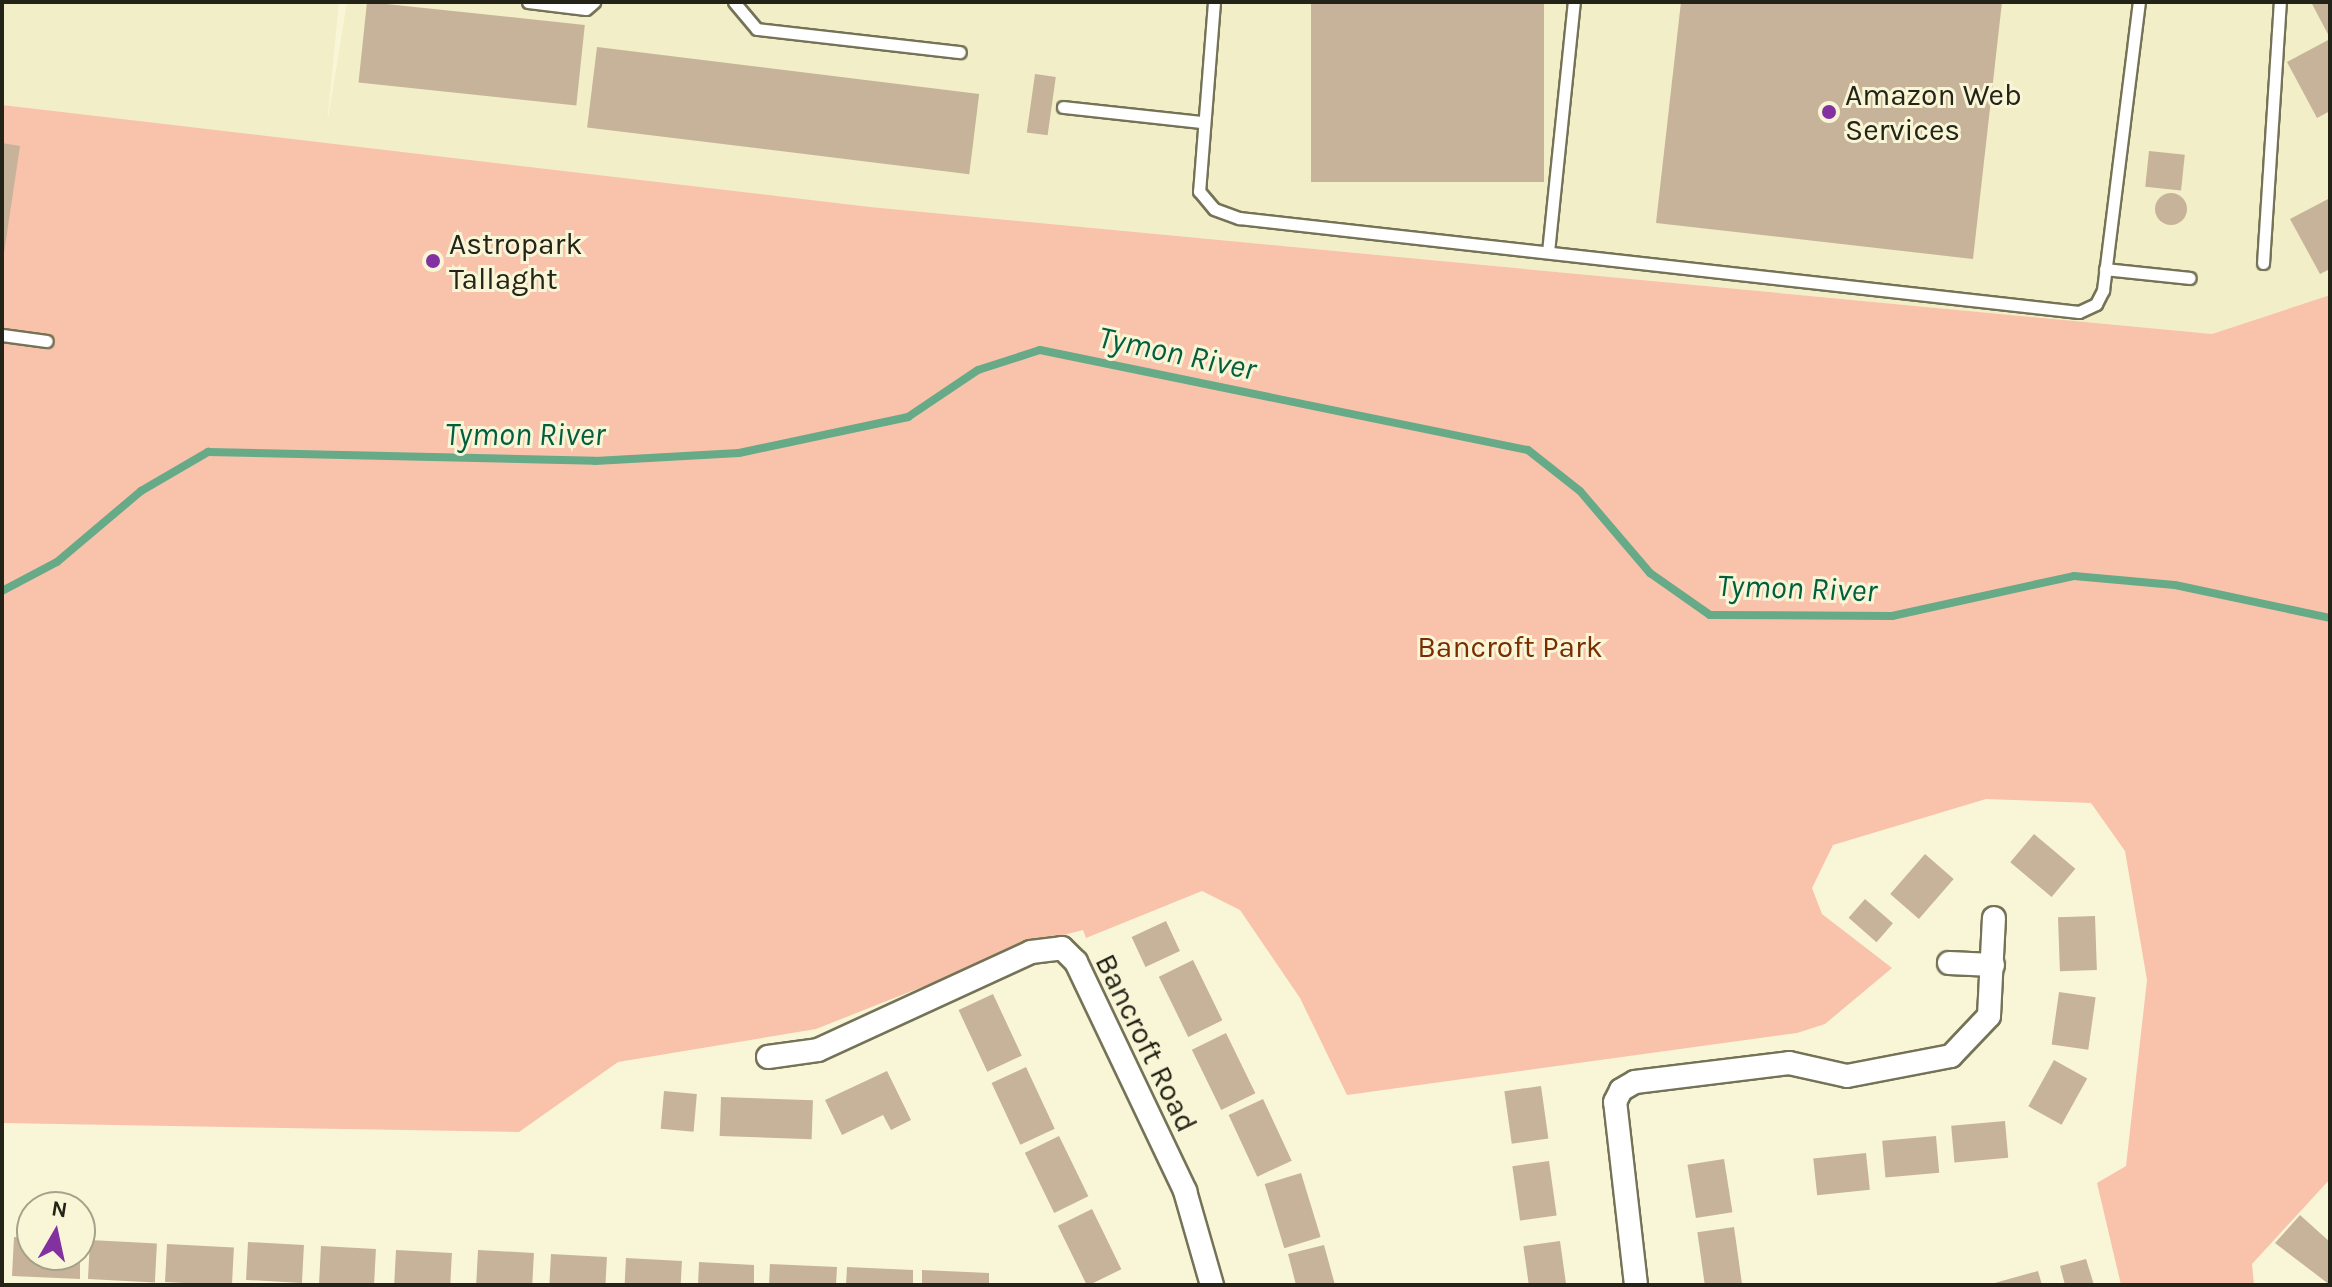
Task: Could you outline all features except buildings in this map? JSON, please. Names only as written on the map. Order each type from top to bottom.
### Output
[{"type":"street","points":[[1636,1285],[1615,1102],[1621,1090],[1635,1082],[1789,1063],[1847,1076],[1951,1056],[1989,1016],[1994,918]]},
{"type":"street","name":"Bancroft Road","points":[[768,1057],[818,1050],[1031,952],[1062,948],[1076,962],[1185,1191],[1212,1285]]},
{"type":"street","points":[[1949,963],[1993,965]]},
{"type":"lane","points":[[528,2],[586,9],[594,2]]},
{"type":"lane","points":[[734,2],[757,29],[960,52]]},
{"type":"lane","points":[[1214,2],[1200,122],[1199,191],[1214,209],[1239,218],[2079,312],[2096,304],[2105,269],[2139,2]]},
{"type":"lane","points":[[1548,252],[1574,2]]},
{"type":"lane","points":[[2263,263],[2280,2]]},
{"type":"lane","points":[[1063,107],[1200,122]]},
{"type":"lane","points":[[2105,269],[2190,278]]},
{"type":"lane","points":[[2,335],[47,341]]},
{"type":"shaded area","points":[[2,2],[339,2],[327,125],[347,2],[2330,2],[2330,295],[2212,334],[870,207],[324,146],[2,105]]},
{"type":"green space","name":"Bancroft Park","points":[[2,105],[870,207],[2212,334],[2330,295],[2330,1179],[2252,1264],[2254,1285],[2121,1285],[2097,1183],[2126,1166],[2147,980],[2125,851],[2091,803],[1986,799],[1833,845],[1812,888],[1822,914],[1892,968],[1825,1024],[1797,1033],[1347,1095],[1300,998],[1240,910],[1202,891],[1086,938],[1083,930],[1033,943],[816,1029],[618,1062],[519,1132],[2,1123]]},
{"type":"waterway","name":"Tymon River","points":[[2,591],[57,562],[141,491],[208,452],[595,461],[739,453],[908,417],[978,370],[1040,350],[1528,450],[1580,491],[1650,573],[1710,615],[1892,616],[2074,576],[2175,585],[2330,618]]},
{"type":"place","name":"Amazon Web Services","points":[[1829,112]]},
{"type":"place","name":"Astropark Tallaght","points":[[433,261]]}]
